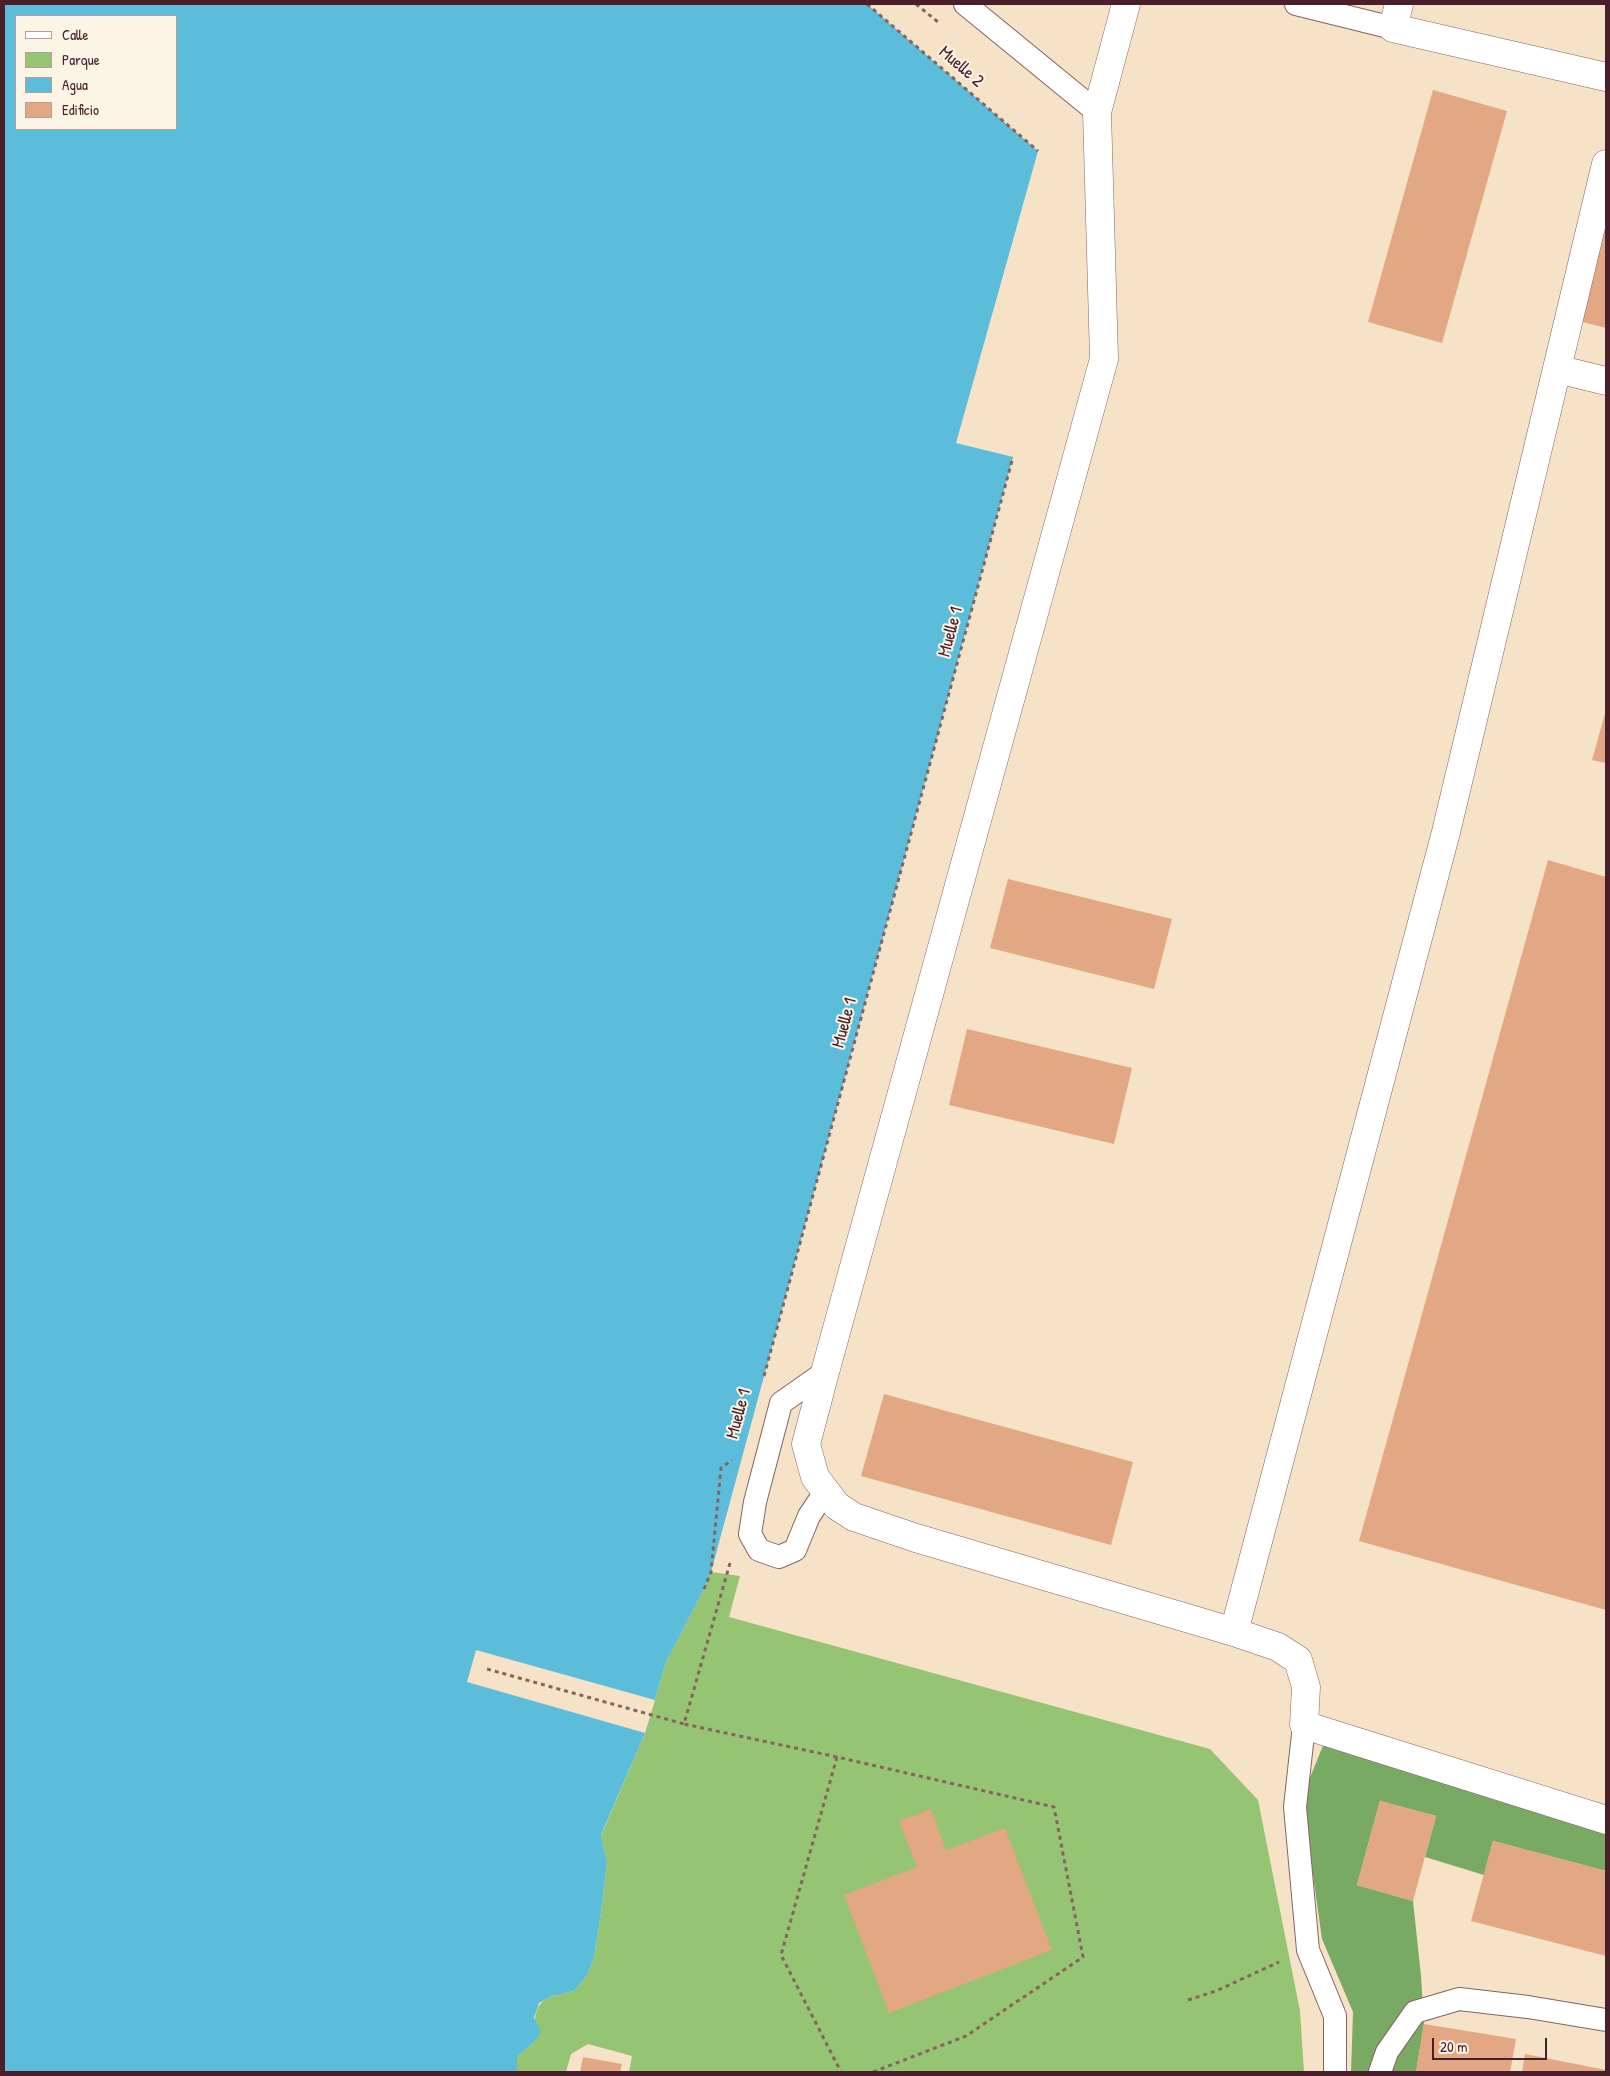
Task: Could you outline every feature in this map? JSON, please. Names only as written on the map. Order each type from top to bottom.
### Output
[{"type":"street","points":[[1126,4],[1097,112],[1104,359],[806,1444],[815,1477],[837,1506],[854,1517],[916,1538],[1234,1632],[1278,1647],[1298,1660],[1306,1687],[1304,1725],[1606,1820]]},
{"type":"street","points":[[1396,16],[1606,77]]},
{"type":"street","points":[[1234,1632],[1446,832],[1606,164]]},
{"type":"street","points":[[1557,368],[1606,381]]},
{"type":"lane","points":[[965,4],[1097,112]]},
{"type":"lane","points":[[1296,4],[1396,16]]},
{"type":"lane","points":[[825,1372],[781,1403],[755,1502],[750,1534],[759,1550],[779,1558],[795,1550],[809,1516],[825,1492]]},
{"type":"lane","points":[[1304,1725],[1295,1807],[1308,1950],[1335,2016],[1335,2072]]},
{"type":"lane","points":[[1380,2072],[1387,2052],[1415,2012],[1459,1999],[1528,2007],[1606,2020]]},
{"type":"path","name":"Muelle 2","points":[[867,4],[1038,151]]},
{"type":"path","name":"Muelle 1","points":[[762,1384],[1013,457]]},
{"type":"path","name":"Muelle 1","points":[[704,1589],[710,1572],[721,1468],[736,1457]]},
{"type":"path","points":[[684,1724],[732,1556]]},
{"type":"path","points":[[487,1669],[684,1724],[1054,1807],[1083,1957],[966,2036],[873,2072]]},
{"type":"path","points":[[837,1757],[781,1955],[841,2072]]},
{"type":"path","points":[[1188,2000],[1216,1990],[1308,1950]]},
{"type":"green space","points":[[711,1572],[740,1576],[729,1617],[1210,1749],[1258,1800],[1300,2011],[1304,2072],[629,2072],[632,2056],[588,2044],[571,2054],[566,2072],[517,2072],[517,2057],[534,2042],[535,2019],[540,2005],[544,2000],[551,1997],[574,1991],[587,1975],[594,1957],[607,1863],[601,1836],[645,1733],[666,1662]]},
{"type":"green space","points":[[1327,1736],[1606,1813],[1606,1871],[1493,1841],[1484,1875],[1425,1857],[1436,1816],[1380,1801],[1357,1885],[1413,1901],[1424,2024],[1416,2072],[1351,2072],[1353,2012],[1322,1939],[1302,1797]]},
{"type":"water","points":[[4,4],[867,4],[1038,151],[956,443],[1013,457],[711,1572],[666,1662],[645,1733],[601,1835],[607,1863],[594,1957],[587,1975],[574,1991],[552,1996],[539,2003],[534,2018],[541,2032],[534,2042],[517,2057],[517,2072],[4,2072]]},
{"type":"pier","points":[[476,1650],[655,1700],[645,1733],[467,1682]]},
{"type":"building","points":[[1433,90],[1507,111],[1442,343],[1368,322]]},
{"type":"building","points":[[1606,226],[1606,328],[1579,321]]},
{"type":"building","points":[[1606,710],[1606,763],[1592,760]]},
{"type":"building","points":[[1548,860],[1606,877],[1606,1610],[1359,1541]]},
{"type":"building","points":[[1008,879],[1172,919],[1154,989],[990,948]]},
{"type":"building","points":[[967,1029],[1132,1068],[1114,1144],[949,1105]]},
{"type":"building","points":[[884,1394],[1133,1462],[1111,1545],[861,1476]]},
{"type":"building","points":[[1380,1801],[1436,1816],[1413,1901],[1357,1885]]},
{"type":"building","points":[[931,1809],[946,1850],[1005,1828],[1052,1950],[889,2013],[844,1895],[917,1867],[899,1821]]},
{"type":"building","points":[[1493,1841],[1606,1871],[1606,1956],[1471,1921]]},
{"type":"building","points":[[1424,2024],[1516,2039],[1510,2072],[1416,2072]]},
{"type":"building","points":[[1525,2054],[1606,2070],[1606,2072],[1522,2072]]},
{"type":"building","points":[[583,2057],[622,2064],[620,2072],[580,2072]]}]
